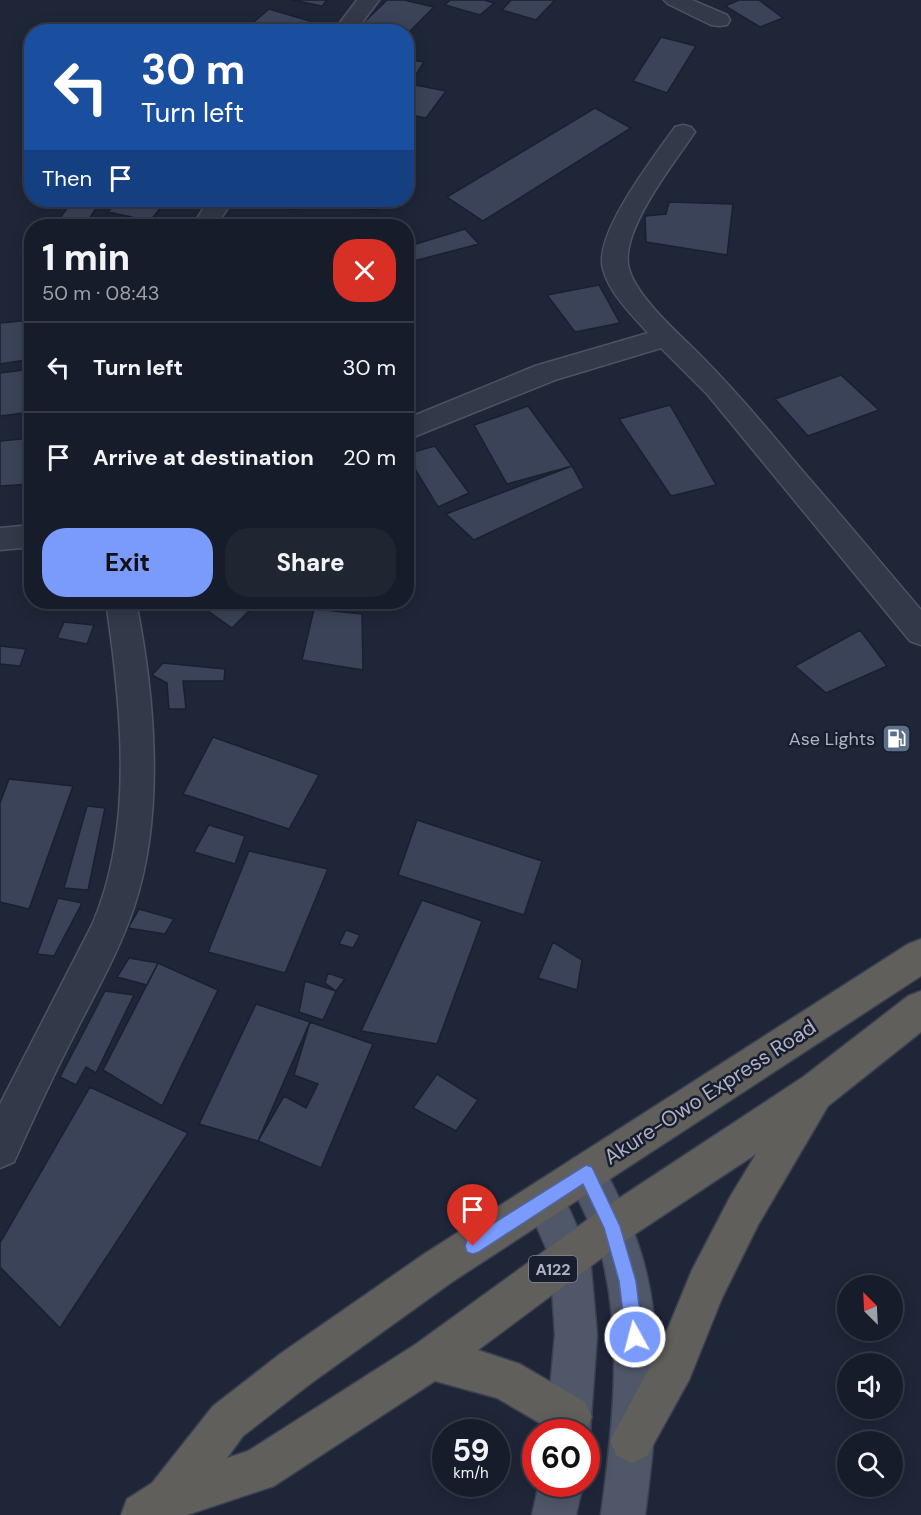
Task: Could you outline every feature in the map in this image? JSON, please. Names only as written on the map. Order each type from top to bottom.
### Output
[{"type":"highway","name":"Akure-Owo Express Road","points":[[155,1507],[228,1421],[295,1369],[438,1268],[921,956]]},
{"type":"highway","name":"Akure-Owo Express Road","points":[[155,1507],[258,1470],[431,1359],[612,1226],[817,1091],[921,1009]]},
{"type":"highway","points":[[632,1441],[674,1365],[706,1285],[744,1211],[817,1091]]},
{"type":"highway","points":[[431,1359],[505,1379],[561,1419]]},
{"type":"main road","points":[[586,1173],[612,1226],[627,1281],[635,1337],[632,1441],[622,1515]]},
{"type":"main road","points":[[544,1200],[570,1256],[576,1335],[569,1419]]},
{"type":"main road","points":[[554,1515],[558,1497]]},
{"type":"street","points":[[349,24],[368,0]]},
{"type":"street","points":[[675,0],[719,20]]},
{"type":"street","points":[[683,132],[626,219],[617,244],[614,264],[622,283],[666,337],[717,387],[921,632]]},
{"type":"street","points":[[414,427],[545,373],[666,337]]},
{"type":"street","points":[[0,539],[24,537]]},
{"type":"street","points":[[0,1148],[31,1078],[90,965],[120,897],[132,835],[136,751],[130,655],[122,609]]},
{"type":"building","points":[[292,0],[327,0],[322,6]]},
{"type":"building","points":[[387,0],[404,0],[434,7],[414,27],[414,24],[362,24]]},
{"type":"building","points":[[450,0],[484,0],[494,3],[480,15],[445,5]]},
{"type":"building","points":[[511,0],[555,0],[536,20],[502,10]]},
{"type":"building","points":[[739,0],[759,0],[783,18],[760,27],[725,6]]},
{"type":"building","points":[[269,9],[313,22],[311,24],[251,24]]},
{"type":"building","points":[[661,37],[696,46],[667,93],[633,81]]},
{"type":"building","points":[[414,60],[424,62],[414,78]]},
{"type":"building","points":[[414,85],[446,91],[426,118],[414,116]]},
{"type":"building","points":[[595,108],[631,128],[483,221],[447,197]]},
{"type":"building","points":[[669,202],[733,204],[727,255],[646,242],[645,216],[666,214]]},
{"type":"building","points":[[68,207],[97,207],[89,219],[59,219]]},
{"type":"building","points":[[113,207],[161,207],[152,219],[108,212]]},
{"type":"building","points":[[288,207],[339,207],[288,209]]},
{"type":"building","points":[[339,207],[379,207],[378,210]]},
{"type":"building","points":[[465,229],[479,244],[414,261],[414,245]]},
{"type":"building","points":[[599,285],[620,323],[575,332],[547,295]]},
{"type":"building","points":[[24,321],[24,360],[0,364],[0,323]]},
{"type":"building","points":[[24,370],[24,413],[0,416],[0,373]]},
{"type":"building","points":[[841,375],[879,410],[808,436],[775,399]]},
{"type":"building","points":[[670,405],[716,485],[671,496],[619,419]]},
{"type":"building","points":[[528,406],[572,466],[507,484],[474,425]]},
{"type":"building","points":[[24,439],[24,484],[0,486],[0,441]]},
{"type":"building","points":[[435,446],[469,493],[438,507],[414,467],[414,452]]},
{"type":"building","points":[[572,466],[584,488],[474,540],[446,514]]},
{"type":"building","points":[[205,609],[251,609],[232,628]]},
{"type":"building","points":[[314,609],[362,614],[363,670],[302,660]]},
{"type":"building","points":[[64,622],[94,625],[87,644],[57,638]]},
{"type":"building","points":[[860,630],[887,666],[826,693],[795,666]]},
{"type":"building","points":[[0,646],[26,649],[20,666],[0,664]]},
{"type":"building","points":[[163,663],[225,669],[224,681],[183,681],[186,709],[169,709],[167,683],[152,675]]},
{"type":"building","points":[[213,737],[319,775],[289,829],[183,794]]},
{"type":"building","points":[[9,779],[73,786],[29,909],[0,902],[0,803]]},
{"type":"building","points":[[87,806],[105,808],[88,890],[64,888]]},
{"type":"building","points":[[417,820],[542,861],[524,915],[398,875]]},
{"type":"building","points":[[209,825],[245,836],[235,864],[194,852]]},
{"type":"building","points":[[249,851],[328,869],[285,973],[208,952]]},
{"type":"building","points":[[58,898],[82,903],[54,956],[37,954]]},
{"type":"building","points":[[422,900],[482,921],[437,1044],[361,1031]]},
{"type":"building","points":[[139,909],[174,919],[165,934],[128,928]]},
{"type":"building","points":[[346,930],[360,935],[353,948],[339,944]]},
{"type":"building","points":[[553,942],[582,960],[577,990],[538,978]]},
{"type":"building","points":[[129,958],[158,963],[147,985],[117,977]]},
{"type":"building","points":[[158,963],[218,990],[162,1106],[103,1070]]},
{"type":"building","points":[[328,973],[345,979],[336,991],[325,983]]},
{"type":"building","points":[[305,981],[336,991],[323,1020],[299,1012]]},
{"type":"building","points":[[105,991],[134,995],[96,1073],[86,1067],[76,1085],[60,1077]]},
{"type":"building","points":[[256,1004],[310,1022],[258,1141],[199,1124]]},
{"type":"building","points":[[310,1022],[373,1044],[321,1168],[258,1141],[284,1096],[306,1108],[318,1084],[294,1075]]},
{"type":"building","points":[[437,1074],[478,1100],[456,1131],[413,1108]]},
{"type":"building","points":[[90,1087],[188,1133],[60,1328],[0,1267],[0,1243]]},
{"type":"place","name":"Ase Lights","points":[[896,739]]},
{"type":"route","points":[[473,1246],[586,1173],[612,1226],[627,1281],[635,1337]]}]
